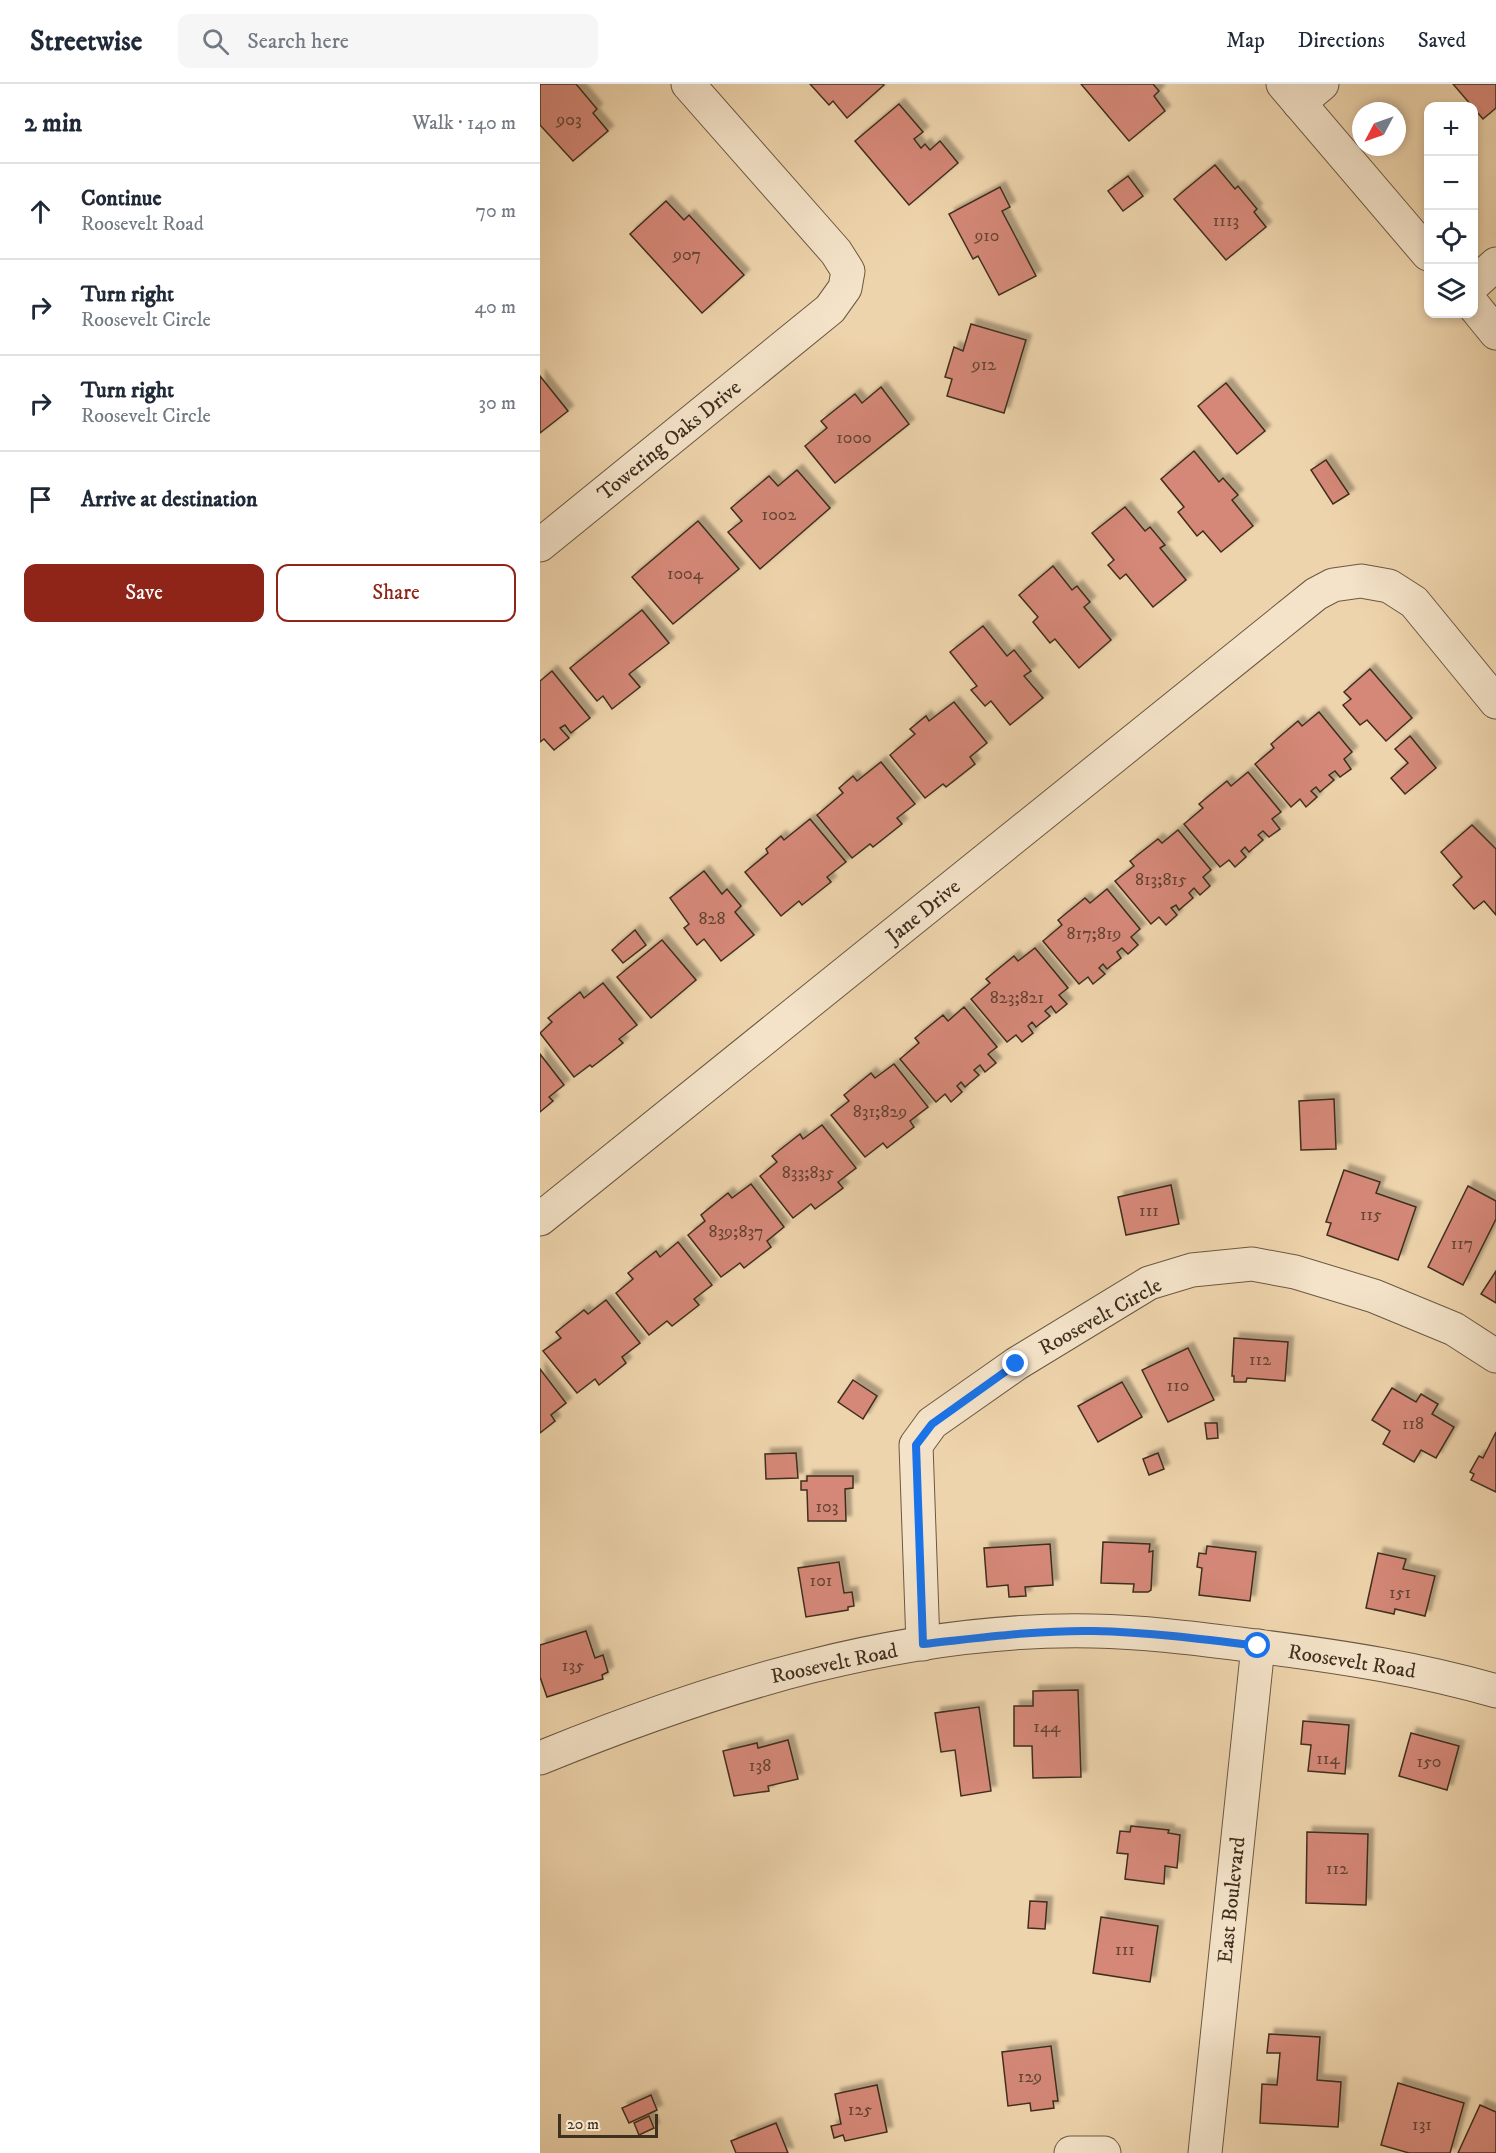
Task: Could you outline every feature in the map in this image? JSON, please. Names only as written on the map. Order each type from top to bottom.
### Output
[{"type":"street","name":"Towering Oaks Drive","points":[[540,545],[830,309],[845,288],[848,271],[836,252],[688,84]]},
{"type":"street","points":[[1301,90],[1424,249]]},
{"type":"street","points":[[1478,280],[1496,264]]},
{"type":"street","points":[[1478,312],[1496,333]]},
{"type":"street","name":"Jane Drive","points":[[540,1219],[1305,602],[1333,585],[1361,581],[1389,586],[1414,602],[1496,702]]},
{"type":"street","name":"Roosevelt Circle","points":[[923,1644],[916,1445],[932,1424],[1016,1364],[1149,1283],[1192,1270],[1252,1264],[1294,1272],[1374,1296],[1454,1329],[1496,1356]]},
{"type":"street","name":"Roosevelt Road","points":[[540,1758],[641,1717],[761,1679],[842,1659],[923,1644],[1024,1633],[1091,1631],[1158,1634],[1356,1658],[1452,1678],[1496,1691]]},
{"type":"street","name":"East Boulevard","points":[[1205,2153],[1258,1646]]},
{"type":"street","points":[[1071,2153],[1104,2153]]},
{"type":"building","points":[[540,84],[576,84],[597,109],[593,113],[608,131],[573,161],[540,125]]},
{"type":"building","points":[[810,84],[884,85],[847,118],[833,101],[829,105]]},
{"type":"building","points":[[1081,84],[1153,84],[1159,91],[1154,96],[1165,111],[1129,141]]},
{"type":"building","points":[[1453,84],[1496,84],[1496,108],[1483,119],[1478,113],[1478,102],[1468,102]]},
{"type":"building","points":[[899,104],[923,132],[914,139],[921,148],[925,144],[930,150],[940,141],[958,163],[909,205],[855,141]]},
{"type":"building","points":[[1215,165],[1235,189],[1238,186],[1257,209],[1254,212],[1266,227],[1226,260],[1174,199]]},
{"type":"building","points":[[1128,176],[1143,196],[1123,211],[1108,191]]},
{"type":"building","points":[[1000,187],[1010,207],[1002,211],[1036,276],[999,295],[978,256],[973,259],[949,214]]},
{"type":"building","points":[[666,201],[684,220],[689,215],[744,275],[702,313],[630,234]]},
{"type":"building","points":[[971,324],[1026,340],[1004,413],[947,396],[952,379],[945,377],[954,347],[963,351]]},
{"type":"building","points":[[540,376],[568,411],[540,433]]},
{"type":"building","points":[[1226,383],[1265,431],[1237,454],[1198,406]]},
{"type":"building","points":[[881,387],[909,424],[835,483],[805,446],[827,428],[821,421],[855,394],[862,403]]},
{"type":"building","points":[[1194,451],[1219,482],[1223,478],[1238,495],[1232,500],[1253,526],[1221,552],[1203,531],[1197,536],[1178,512],[1184,507],[1161,479]]},
{"type":"building","points":[[1326,460],[1349,494],[1333,504],[1311,470]]},
{"type":"building","points":[[797,470],[830,508],[760,569],[728,532],[742,521],[731,508],[769,476],[778,486]]},
{"type":"building","points":[[1125,507],[1145,531],[1150,527],[1165,545],[1160,548],[1186,580],[1153,607],[1126,574],[1120,579],[1108,565],[1114,560],[1092,533]]},
{"type":"building","points":[[698,521],[739,569],[673,624],[632,577]]},
{"type":"building","points":[[1053,566],[1072,590],[1077,586],[1090,602],[1084,607],[1111,640],[1079,668],[1055,639],[1050,643],[1033,622],[1038,617],[1019,595]]},
{"type":"building","points":[[642,610],[669,643],[629,674],[640,687],[612,709],[603,696],[597,701],[570,668]]},
{"type":"building","points":[[983,626],[1007,656],[1014,650],[1031,671],[1024,676],[1043,698],[1010,725],[991,701],[985,706],[971,690],[977,686],[950,652]]},
{"type":"building","points":[[1370,669],[1412,718],[1386,741],[1367,720],[1360,725],[1343,705],[1351,699],[1344,692]]},
{"type":"building","points":[[552,671],[590,718],[571,733],[565,725],[560,728],[569,738],[554,750],[544,739],[540,742],[540,681]]},
{"type":"building","points":[[954,702],[987,743],[970,757],[975,764],[946,787],[943,784],[925,798],[890,755],[915,734],[910,729],[926,716],[929,721]]},
{"type":"building","points":[[1319,712],[1352,752],[1344,759],[1351,769],[1340,777],[1335,771],[1329,775],[1334,780],[1320,792],[1316,787],[1311,791],[1317,797],[1306,807],[1300,799],[1291,807],[1255,764],[1274,748],[1271,744],[1298,721],[1302,726]]},
{"type":"building","points":[[1410,736],[1436,768],[1405,794],[1391,778],[1408,763],[1395,749]]},
{"type":"building","points":[[881,762],[915,804],[897,818],[902,824],[873,847],[870,844],[852,858],[817,815],[843,793],[839,788],[853,776],[857,781]]},
{"type":"building","points":[[1248,772],[1281,812],[1272,819],[1280,829],[1269,837],[1263,831],[1258,835],[1263,840],[1249,852],[1245,847],[1241,851],[1246,857],[1235,867],[1229,860],[1220,867],[1184,824],[1203,808],[1199,804],[1227,781],[1231,786]]},
{"type":"building","points":[[810,819],[846,862],[827,877],[831,882],[802,905],[799,901],[781,916],[745,872],[768,853],[766,849],[781,836],[784,840]]},
{"type":"building","points":[[1472,825],[1496,849],[1496,915],[1484,901],[1474,909],[1453,885],[1462,877],[1441,852]]},
{"type":"building","points":[[1178,830],[1211,870],[1203,877],[1210,886],[1200,895],[1194,888],[1189,893],[1193,898],[1179,910],[1176,905],[1171,908],[1177,915],[1166,925],[1159,917],[1151,924],[1115,881],[1134,866],[1130,861],[1158,839],[1162,843]]},
{"type":"building","points":[[704,871],[722,894],[727,889],[741,906],[735,912],[754,935],[721,961],[704,939],[697,945],[684,928],[689,924],[670,898]]},
{"type":"building","points":[[1107,889],[1140,929],[1131,937],[1138,945],[1128,954],[1122,948],[1117,952],[1121,958],[1107,969],[1103,964],[1099,968],[1105,974],[1093,984],[1088,977],[1079,984],[1043,941],[1062,925],[1058,920],[1085,898],[1090,903]]},
{"type":"building","points":[[635,930],[646,945],[623,963],[612,950]]},
{"type":"building","points":[[662,940],[696,980],[651,1018],[617,977]]},
{"type":"building","points":[[1035,948],[1068,988],[1059,995],[1067,1004],[1056,1013],[1051,1006],[1045,1011],[1050,1016],[1036,1027],[1032,1022],[1028,1026],[1033,1033],[1022,1042],[1016,1035],[1007,1042],[971,999],[990,983],[986,979],[1014,956],[1018,961]]},
{"type":"building","points":[[603,983],[637,1025],[619,1039],[623,1043],[592,1067],[590,1065],[574,1077],[540,1033],[552,1022],[548,1018],[580,992],[584,998]]},
{"type":"building","points":[[964,1007],[997,1047],[988,1054],[996,1063],[985,1072],[980,1065],[974,1070],[979,1075],[965,1087],[961,1082],[957,1086],[962,1092],[951,1102],[945,1094],[936,1102],[900,1059],[919,1043],[915,1038],[943,1015],[948,1021]]},
{"type":"building","points":[[540,1054],[564,1085],[549,1097],[553,1101],[540,1112]]},
{"type":"building","points":[[894,1064],[928,1107],[910,1121],[914,1127],[887,1148],[883,1143],[865,1157],[831,1115],[849,1101],[844,1095],[871,1073],[875,1078]]},
{"type":"building","points":[[1334,1099],[1336,1149],[1301,1150],[1299,1101]]},
{"type":"building","points":[[822,1125],[856,1168],[838,1182],[843,1188],[815,1209],[811,1204],[793,1218],[760,1176],[777,1162],[772,1156],[800,1134],[803,1139]]},
{"type":"building","points":[[1344,1170],[1380,1182],[1376,1193],[1416,1207],[1398,1260],[1327,1235],[1331,1223],[1326,1222]]},
{"type":"building","points":[[751,1184],[784,1227],[767,1241],[771,1247],[744,1268],[740,1263],[721,1277],[688,1235],[705,1221],[701,1215],[728,1193],[732,1198]]},
{"type":"building","points":[[1171,1185],[1179,1224],[1126,1235],[1118,1197]]},
{"type":"building","points":[[1468,1186],[1496,1201],[1496,1219],[1463,1285],[1428,1267]]},
{"type":"building","points":[[678,1242],[712,1285],[694,1299],[699,1305],[672,1326],[667,1321],[649,1335],[616,1293],[633,1279],[628,1273],[656,1251],[660,1257]]},
{"type":"building","points":[[1496,1271],[1496,1303],[1481,1294]]},
{"type":"building","points":[[606,1300],[640,1343],[622,1357],[626,1363],[599,1385],[595,1379],[577,1393],[543,1351],[561,1338],[556,1332],[584,1310],[588,1314]]},
{"type":"building","points":[[1234,1338],[1288,1342],[1285,1381],[1247,1378],[1246,1382],[1234,1382],[1234,1376],[1232,1376]]},
{"type":"building","points":[[1188,1348],[1214,1400],[1168,1422],[1142,1370]]},
{"type":"building","points":[[540,1369],[566,1403],[551,1415],[555,1421],[540,1433]]},
{"type":"building","points":[[853,1380],[877,1396],[863,1419],[838,1402]]},
{"type":"building","points":[[1122,1382],[1142,1417],[1098,1442],[1078,1406]]},
{"type":"building","points":[[1392,1388],[1416,1402],[1421,1394],[1438,1404],[1432,1414],[1454,1427],[1436,1458],[1421,1450],[1414,1462],[1383,1444],[1390,1431],[1372,1420]]},
{"type":"building","points":[[1205,1423],[1217,1423],[1218,1438],[1207,1439]]},
{"type":"building","points":[[1496,1432],[1496,1492],[1471,1480],[1474,1474],[1470,1472],[1479,1456],[1483,1458]]},
{"type":"building","points":[[796,1453],[798,1478],[766,1479],[765,1454]]},
{"type":"building","points":[[1158,1453],[1164,1469],[1149,1475],[1143,1459]]},
{"type":"building","points":[[807,1476],[853,1476],[853,1488],[845,1489],[846,1521],[808,1521],[807,1490],[801,1490],[801,1481],[807,1481]]},
{"type":"building","points":[[1103,1542],[1150,1544],[1149,1552],[1153,1551],[1151,1590],[1133,1592],[1134,1584],[1101,1583]]},
{"type":"building","points":[[1050,1544],[1053,1585],[1025,1587],[1026,1596],[1009,1597],[1008,1585],[987,1587],[984,1548]]},
{"type":"building","points":[[1207,1546],[1256,1552],[1250,1601],[1199,1595],[1202,1568],[1197,1567],[1199,1553],[1206,1554]]},
{"type":"building","points":[[1378,1553],[1406,1559],[1403,1569],[1435,1576],[1425,1616],[1395,1609],[1394,1614],[1366,1608]]},
{"type":"building","points":[[839,1562],[844,1593],[852,1592],[854,1606],[848,1607],[848,1610],[806,1617],[798,1568]]},
{"type":"building","points":[[586,1631],[595,1658],[603,1655],[608,1672],[602,1675],[603,1679],[547,1697],[540,1677],[540,1645]]},
{"type":"building","points":[[1078,1690],[1081,1777],[1033,1778],[1032,1746],[1014,1746],[1014,1706],[1033,1706],[1033,1691]]},
{"type":"building","points":[[979,1707],[991,1791],[961,1796],[955,1750],[941,1752],[935,1713]]},
{"type":"building","points":[[1303,1721],[1349,1725],[1345,1774],[1308,1771],[1311,1745],[1301,1744]]},
{"type":"building","points":[[1411,1733],[1459,1746],[1447,1790],[1399,1776]]},
{"type":"building","points":[[788,1740],[798,1779],[768,1786],[769,1791],[734,1796],[723,1751],[757,1743],[758,1748]]},
{"type":"building","points":[[1131,1826],[1169,1830],[1168,1833],[1180,1835],[1177,1868],[1165,1866],[1164,1884],[1125,1879],[1128,1854],[1117,1853],[1120,1831],[1130,1832]]},
{"type":"building","points":[[1307,1832],[1368,1834],[1366,1905],[1306,1903]]},
{"type":"building","points":[[1030,1901],[1047,1902],[1045,1929],[1028,1928]]},
{"type":"building","points":[[1101,1917],[1158,1926],[1150,1982],[1093,1973]]},
{"type":"building","points":[[1269,2034],[1320,2037],[1317,2080],[1341,2082],[1338,2127],[1260,2123],[1262,2084],[1277,2085],[1280,2053],[1267,2053]]},
{"type":"building","points":[[1051,2046],[1058,2101],[1053,2101],[1054,2108],[1031,2111],[1030,2103],[1008,2106],[1002,2052]]},
{"type":"building","points":[[1398,2083],[1464,2103],[1450,2153],[1409,2153],[1381,2145]]},
{"type":"building","points":[[877,2085],[887,2132],[845,2141],[843,2135],[834,2138],[831,2126],[841,2124],[835,2094]]},
{"type":"building","points":[[651,2095],[657,2110],[629,2123],[622,2108]]},
{"type":"building","points":[[1480,2105],[1496,2112],[1496,2153],[1458,2153]]},
{"type":"building","points":[[649,2116],[654,2128],[639,2135],[634,2123]]},
{"type":"building","points":[[776,2123],[788,2153],[736,2153],[731,2141]]},
{"type":"route","points":[[1016,1364],[932,1424],[916,1445],[923,1644],[1024,1633],[1091,1631],[1158,1634],[1258,1646]]}]
